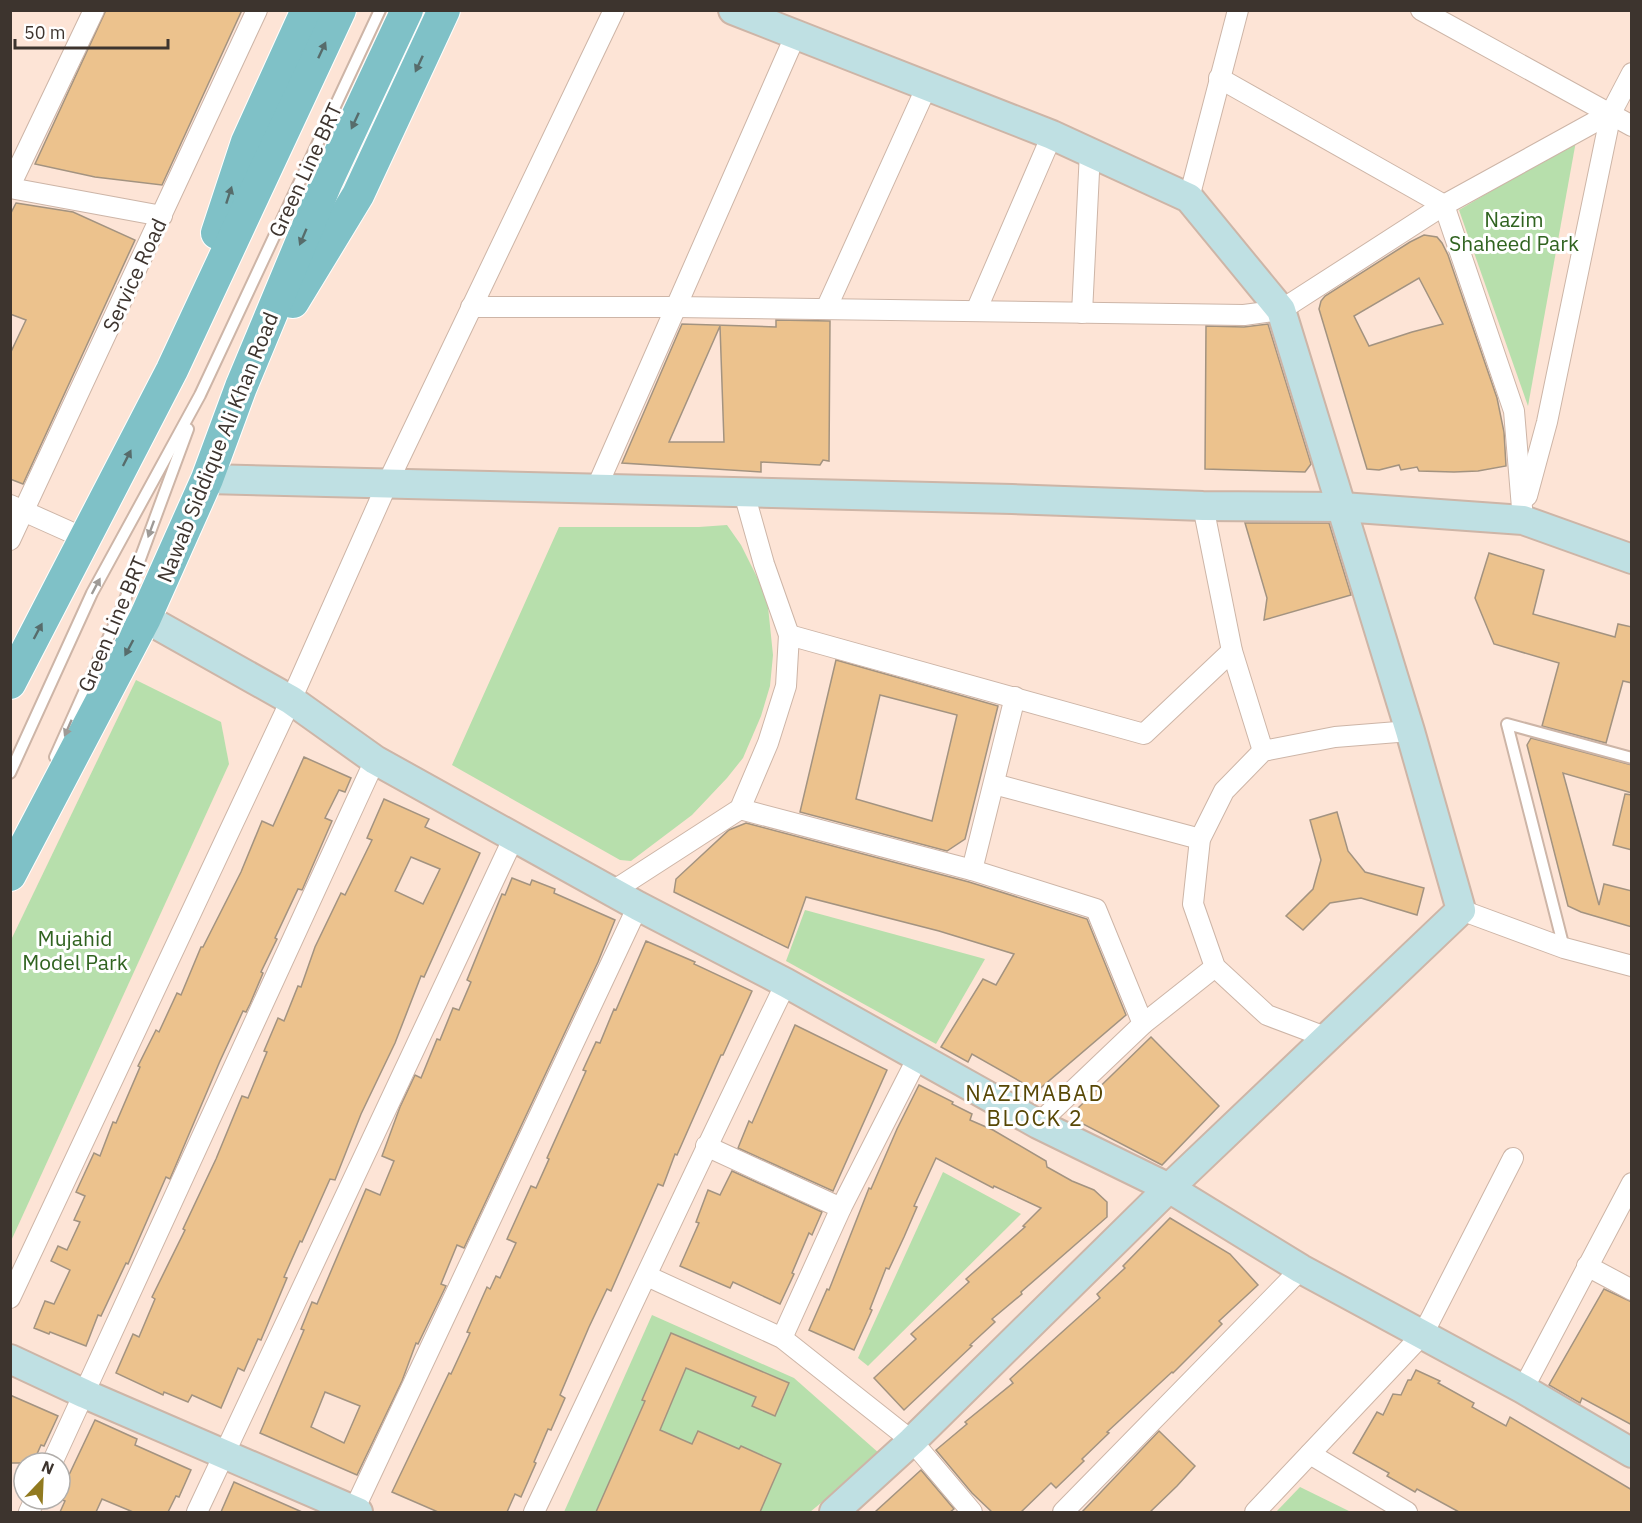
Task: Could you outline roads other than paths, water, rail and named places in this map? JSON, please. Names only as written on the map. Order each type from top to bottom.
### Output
[{"type":"main road","points":[[172,370],[247,142],[307,10]]},
{"type":"main road","points":[[10,683],[172,370],[340,10]]},
{"type":"main road","name":"Nawab Siddique Ali Khan Road","points":[[10,875],[145,618],[207,478],[241,387],[326,183],[407,10]]},
{"type":"main road","points":[[241,387],[358,195],[444,10]]},
{"type":"street","name":"Service Road","points":[[10,540],[17,508],[162,216],[257,10]]},
{"type":"street","points":[[10,1298],[291,700],[388,482],[614,10]]},
{"type":"street","points":[[733,10],[1052,135],[1189,198],[1281,310],[1410,730],[1461,910]]},
{"type":"street","points":[[1189,198],[1238,10]]},
{"type":"street","points":[[1421,10],[1632,126]]},
{"type":"street","points":[[90,14],[10,187],[162,216]]},
{"type":"street","points":[[596,489],[795,34]]},
{"type":"street","points":[[1523,520],[1528,491],[1547,422],[1611,113],[1632,73]]},
{"type":"street","points":[[1219,78],[1444,205],[1514,411],[1523,520]]},
{"type":"street","points":[[826,309],[927,86]]},
{"type":"street","points":[[471,307],[675,307],[1244,315],[1281,310],[1444,205],[1611,113]]},
{"type":"street","points":[[976,311],[1052,135]]},
{"type":"street","points":[[1082,313],[1089,152]]},
{"type":"street","points":[[207,478],[1203,506],[1342,507],[1523,520],[1632,559]]},
{"type":"street","points":[[613,891],[740,809],[768,743],[786,686],[789,634],[764,564],[744,493]]},
{"type":"street","points":[[1203,506],[1232,651],[1263,751]]},
{"type":"street","points":[[17,508],[86,539]]},
{"type":"street","points":[[145,618],[291,700],[375,760],[638,906],[786,983],[1038,1124],[1169,1188],[1301,1269],[1523,1389],[1632,1453]]},
{"type":"street","points":[[789,634],[1144,735],[1232,651]]},
{"type":"street","points":[[972,870],[1015,698]]},
{"type":"street","points":[[1328,1038],[1267,1015],[1215,967],[1193,904],[1200,839],[1224,791],[1263,751],[1335,737],[1410,730]]},
{"type":"street","points":[[58,1451],[375,760]]},
{"type":"street","points":[[994,784],[1200,839]]},
{"type":"street","points":[[740,809],[972,870],[1096,909],[1143,1024]]},
{"type":"street","points":[[197,1512],[514,837]]},
{"type":"street","points":[[10,1359],[355,1512],[638,906]]},
{"type":"street","points":[[1461,910],[1564,948],[1632,966]]},
{"type":"street","points":[[834,1512],[912,1441],[1169,1188],[1461,910]]},
{"type":"street","points":[[1038,1124],[1143,1024],[1215,967]]},
{"type":"street","points":[[534,1512],[647,1276],[706,1146],[786,983]]},
{"type":"street","points":[[782,1338],[842,1208],[918,1056]]},
{"type":"street","points":[[706,1146],[842,1208]]},
{"type":"street","points":[[1255,1512],[1423,1334],[1513,1158]]},
{"type":"street","points":[[1523,1389],[1632,1183]]},
{"type":"street","points":[[1587,1266],[1632,1290]]},
{"type":"street","points":[[1063,1512],[1301,1269]]},
{"type":"street","points":[[647,1276],[782,1338],[912,1441],[972,1512]]},
{"type":"street","points":[[1310,1454],[1407,1512]]},
{"type":"lane","name":"Green Line BRT","points":[[10,773],[92,593],[200,395],[380,10]]},
{"type":"lane","name":"Green Line BRT","points":[[52,764],[123,605],[200,395]]},
{"type":"lane","points":[[1564,948],[1507,724],[1632,758]]},
{"type":"lane","points":[[22,826],[33,806]]},
{"type":"district","name":"NAZIMABAD BLOCK 2","points":[[1035,1104]]},
{"type":"park label","name":"Nazim Shaheed Park","points":[[1514,231]]},
{"type":"park label","name":"Mujahid Model Park","points":[[75,950]]}]
